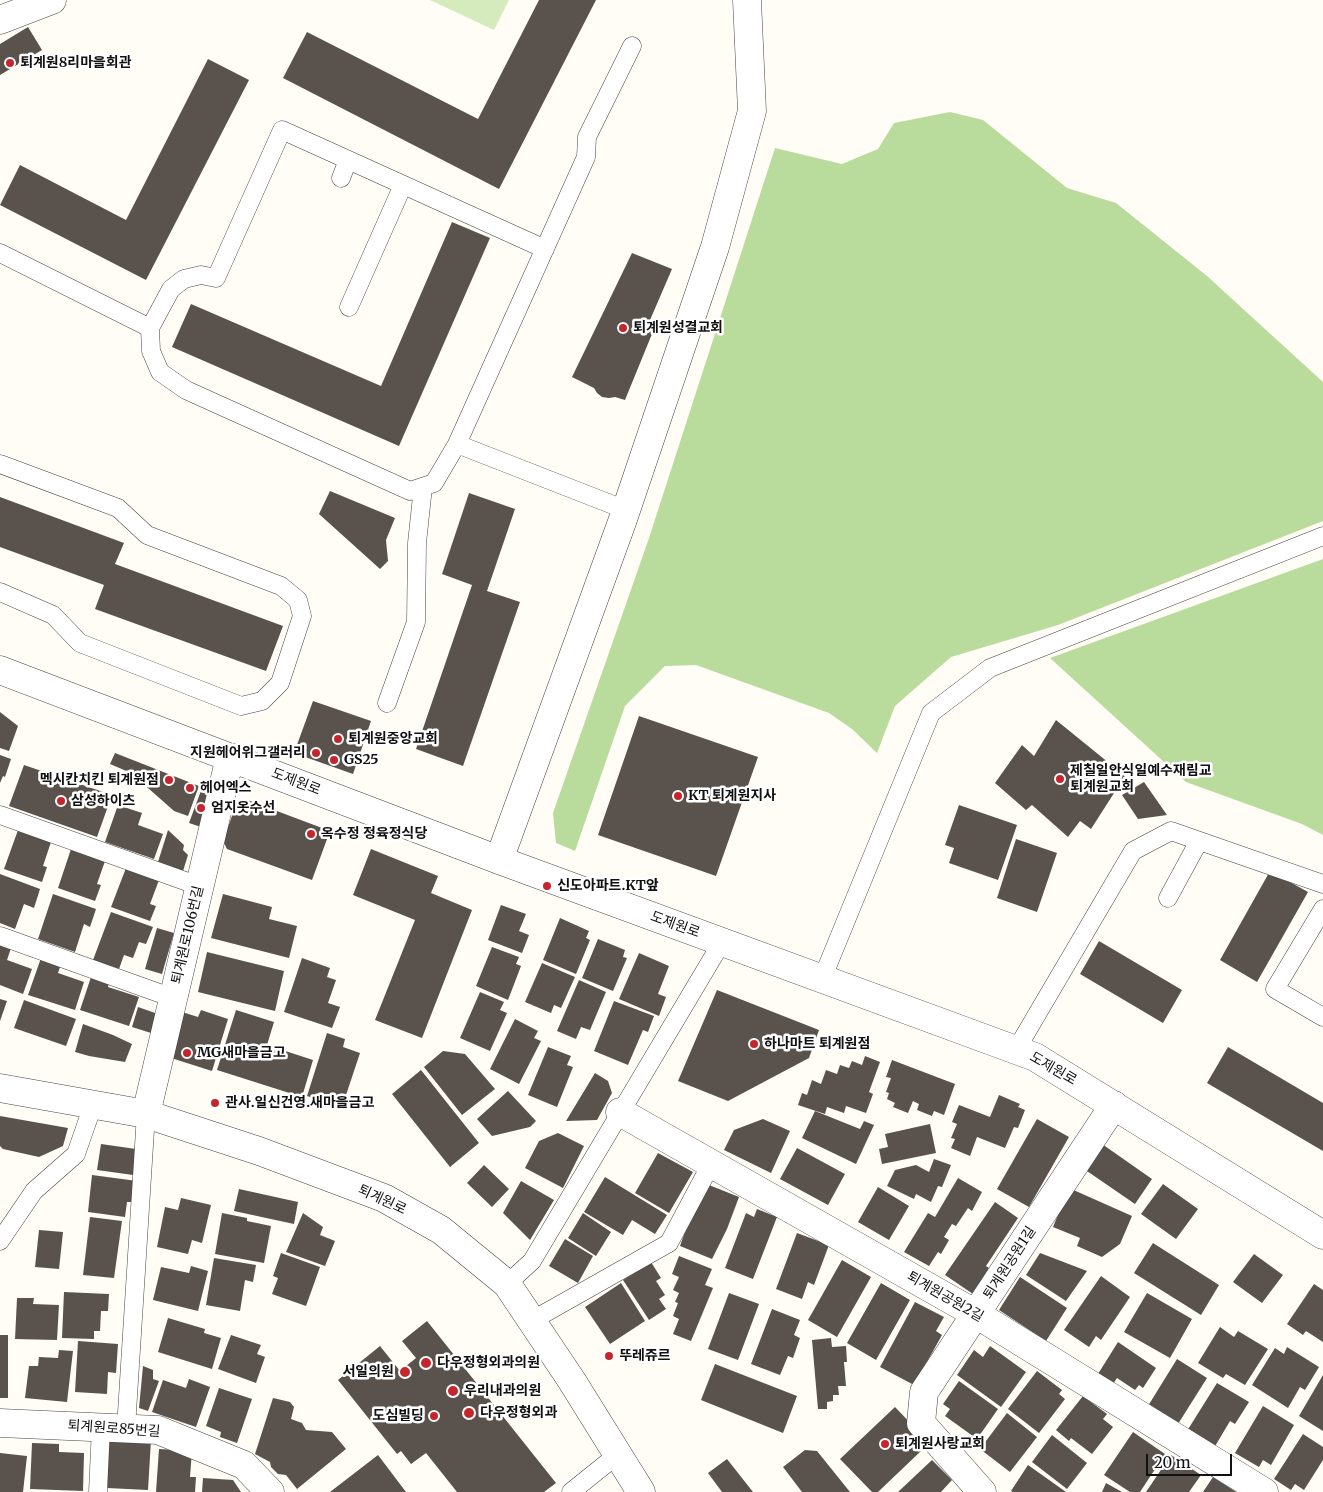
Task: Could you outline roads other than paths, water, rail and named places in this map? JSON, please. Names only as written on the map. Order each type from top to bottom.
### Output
[{"type":"street","points":[[0,20],[52,0]]},
{"type":"street","points":[[499,860],[626,510],[715,247],[752,111],[747,0]]},
{"type":"street","name":"도제원로","points":[[0,670],[499,860],[1035,1057],[1323,1234]]},
{"type":"street","name":"퇴계원로106번길","points":[[146,1114],[230,756]]},
{"type":"street","name":"퇴계원로","points":[[0,1088],[146,1114],[259,1151],[384,1198],[441,1230],[507,1284],[572,1381],[640,1492]]},
{"type":"street","name":"퇴계원공원1길","points":[[982,1492],[921,1423],[924,1392],[1114,1105]]},
{"type":"street","name":"퇴계원공원2길","points":[[620,1112],[976,1314],[1264,1492]]},
{"type":"street","name":"퇴계원로85번길","points":[[0,1423],[158,1430],[244,1465],[270,1492]]},
{"type":"lane","points":[[545,249],[282,130],[216,278],[201,274],[184,279],[171,289],[150,328],[151,351],[160,372],[186,390],[410,492],[434,483],[457,444],[545,249],[586,157],[588,137],[632,46]]},
{"type":"lane","points":[[341,178],[348,160]]},
{"type":"lane","points":[[349,307],[403,185]]},
{"type":"lane","points":[[0,253],[150,328]]},
{"type":"lane","points":[[457,444],[626,510]]},
{"type":"lane","points":[[0,464],[118,508],[147,535],[281,586],[298,600],[302,616],[280,683],[262,701],[241,706],[80,642],[53,615],[0,592]]},
{"type":"lane","points":[[387,703],[416,622],[417,544],[423,487]]},
{"type":"lane","points":[[822,979],[931,713],[990,668],[1323,536]]},
{"type":"lane","points":[[0,815],[199,886]]},
{"type":"lane","points":[[1016,1050],[1133,851],[1171,831],[1323,884]]},
{"type":"lane","points":[[1168,898],[1199,841]]},
{"type":"lane","points":[[1323,909],[1275,988],[1323,1017]]},
{"type":"lane","points":[[0,936],[173,998]]},
{"type":"lane","points":[[507,1284],[532,1261],[722,942]]},
{"type":"lane","points":[[0,1241],[34,1191],[76,1154],[94,1105]]},
{"type":"lane","points":[[98,1492],[113,1428],[146,1114]]},
{"type":"lane","points":[[531,1321],[669,1244],[711,1164]]},
{"type":"lane","points":[[571,1492],[617,1455]]},
{"type":"place","name":"퇴계원8리마을회관","points":[[10,63]]},
{"type":"place","name":"퇴계원성결교회","points":[[623,328]]},
{"type":"place","name":"퇴계원중앙교회","points":[[338,739]]},
{"type":"place","name":"지원헤어위그갤러리","points":[[316,753]]},
{"type":"place","name":"GS25","points":[[334,760]]},
{"type":"place","name":"제칠일안식일예수재림교 퇴계원교회","points":[[1060,779]]},
{"type":"place","name":"멕시칸치킨 퇴계원점","points":[[169,780]]},
{"type":"place","name":"헤어엑스","points":[[190,788]]},
{"type":"place","name":"KT 퇴계원지사","points":[[678,796]]},
{"type":"place","name":"삼성하이츠","points":[[61,801]]},
{"type":"place","name":"엄지옷수선","points":[[201,808]]},
{"type":"place","name":"옥수정 정육정식당","points":[[311,834]]},
{"type":"place","name":"신도아파트.KT앞","points":[[547,886]]},
{"type":"place","name":"하나마트 퇴계원점","points":[[754,1044]]},
{"type":"place","name":"MG새마을금고","points":[[187,1053]]},
{"type":"place","name":"관사.일신건영.새마을금고","points":[[215,1103]]},
{"type":"place","name":"뚜레쥬르","points":[[609,1356]]},
{"type":"place","name":"다우정형외과의원","points":[[426,1363]]},
{"type":"place","name":"서일의원","points":[[405,1372]]},
{"type":"place","name":"우리내과의원","points":[[453,1391]]},
{"type":"place","name":"다우정형외과","points":[[469,1413]]},
{"type":"place","name":"도심빌딩","points":[[434,1416]]},
{"type":"place","name":"퇴계원사랑교회","points":[[885,1444]]}]
